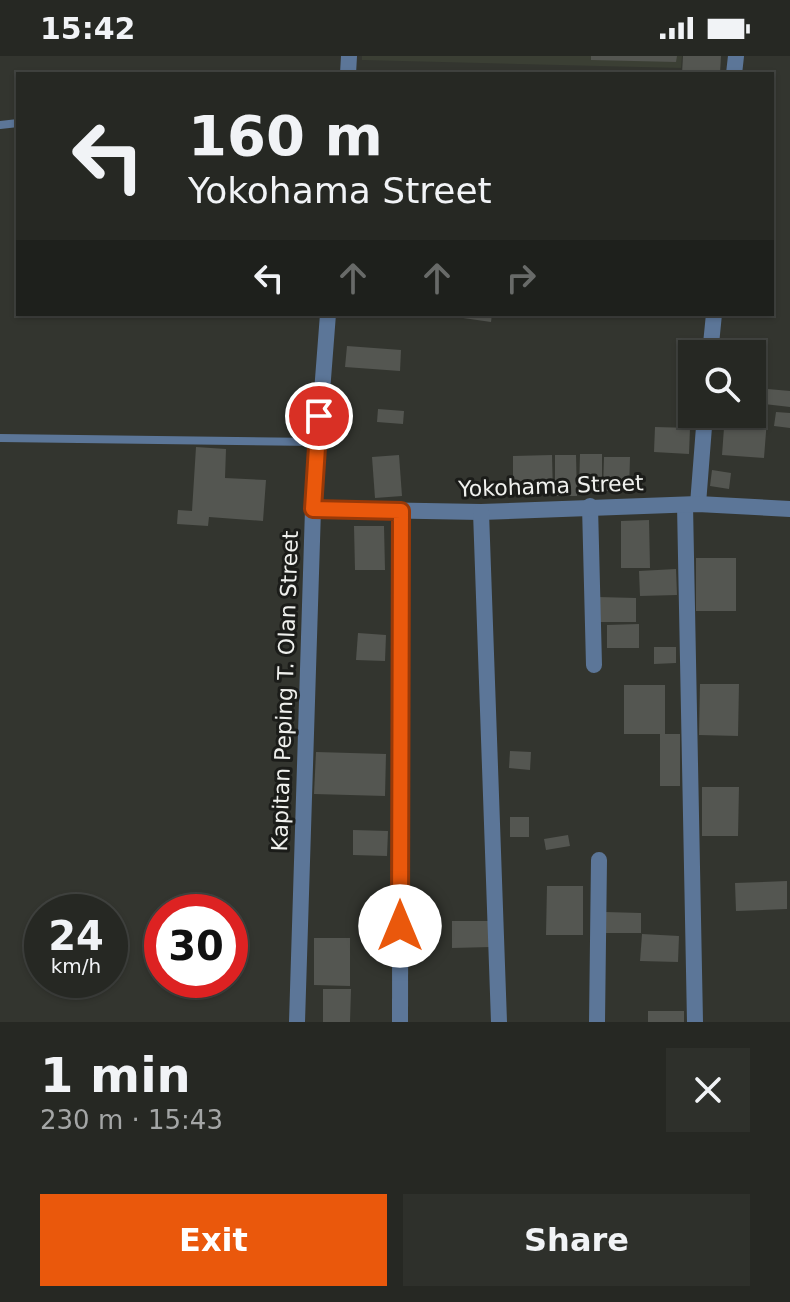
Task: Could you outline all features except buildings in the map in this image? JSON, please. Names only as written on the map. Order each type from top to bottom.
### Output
[{"type":"street","name":"Kapitan Peping T. Olan Street","points":[[297,1022],[313,509],[328,316]]},
{"type":"street","points":[[711,340],[714,316]]},
{"type":"street","points":[[695,1022],[691,504],[703,428]]},
{"type":"street","name":"Yokohama Street","points":[[313,509],[481,512],[691,504],[790,509]]},
{"type":"street","points":[[590,506],[594,665]]},
{"type":"street","points":[[400,1022],[401,511]]},
{"type":"street","points":[[481,512],[499,1022]]},
{"type":"street","points":[[597,1022],[599,860]]},
{"type":"lane","points":[[0,438],[317,442]]},
{"type":"shaded area","points":[[362,56],[682,56],[681,68],[362,60]]},
{"type":"route","points":[[319,416],[313,509],[401,511],[400,926]]}]
